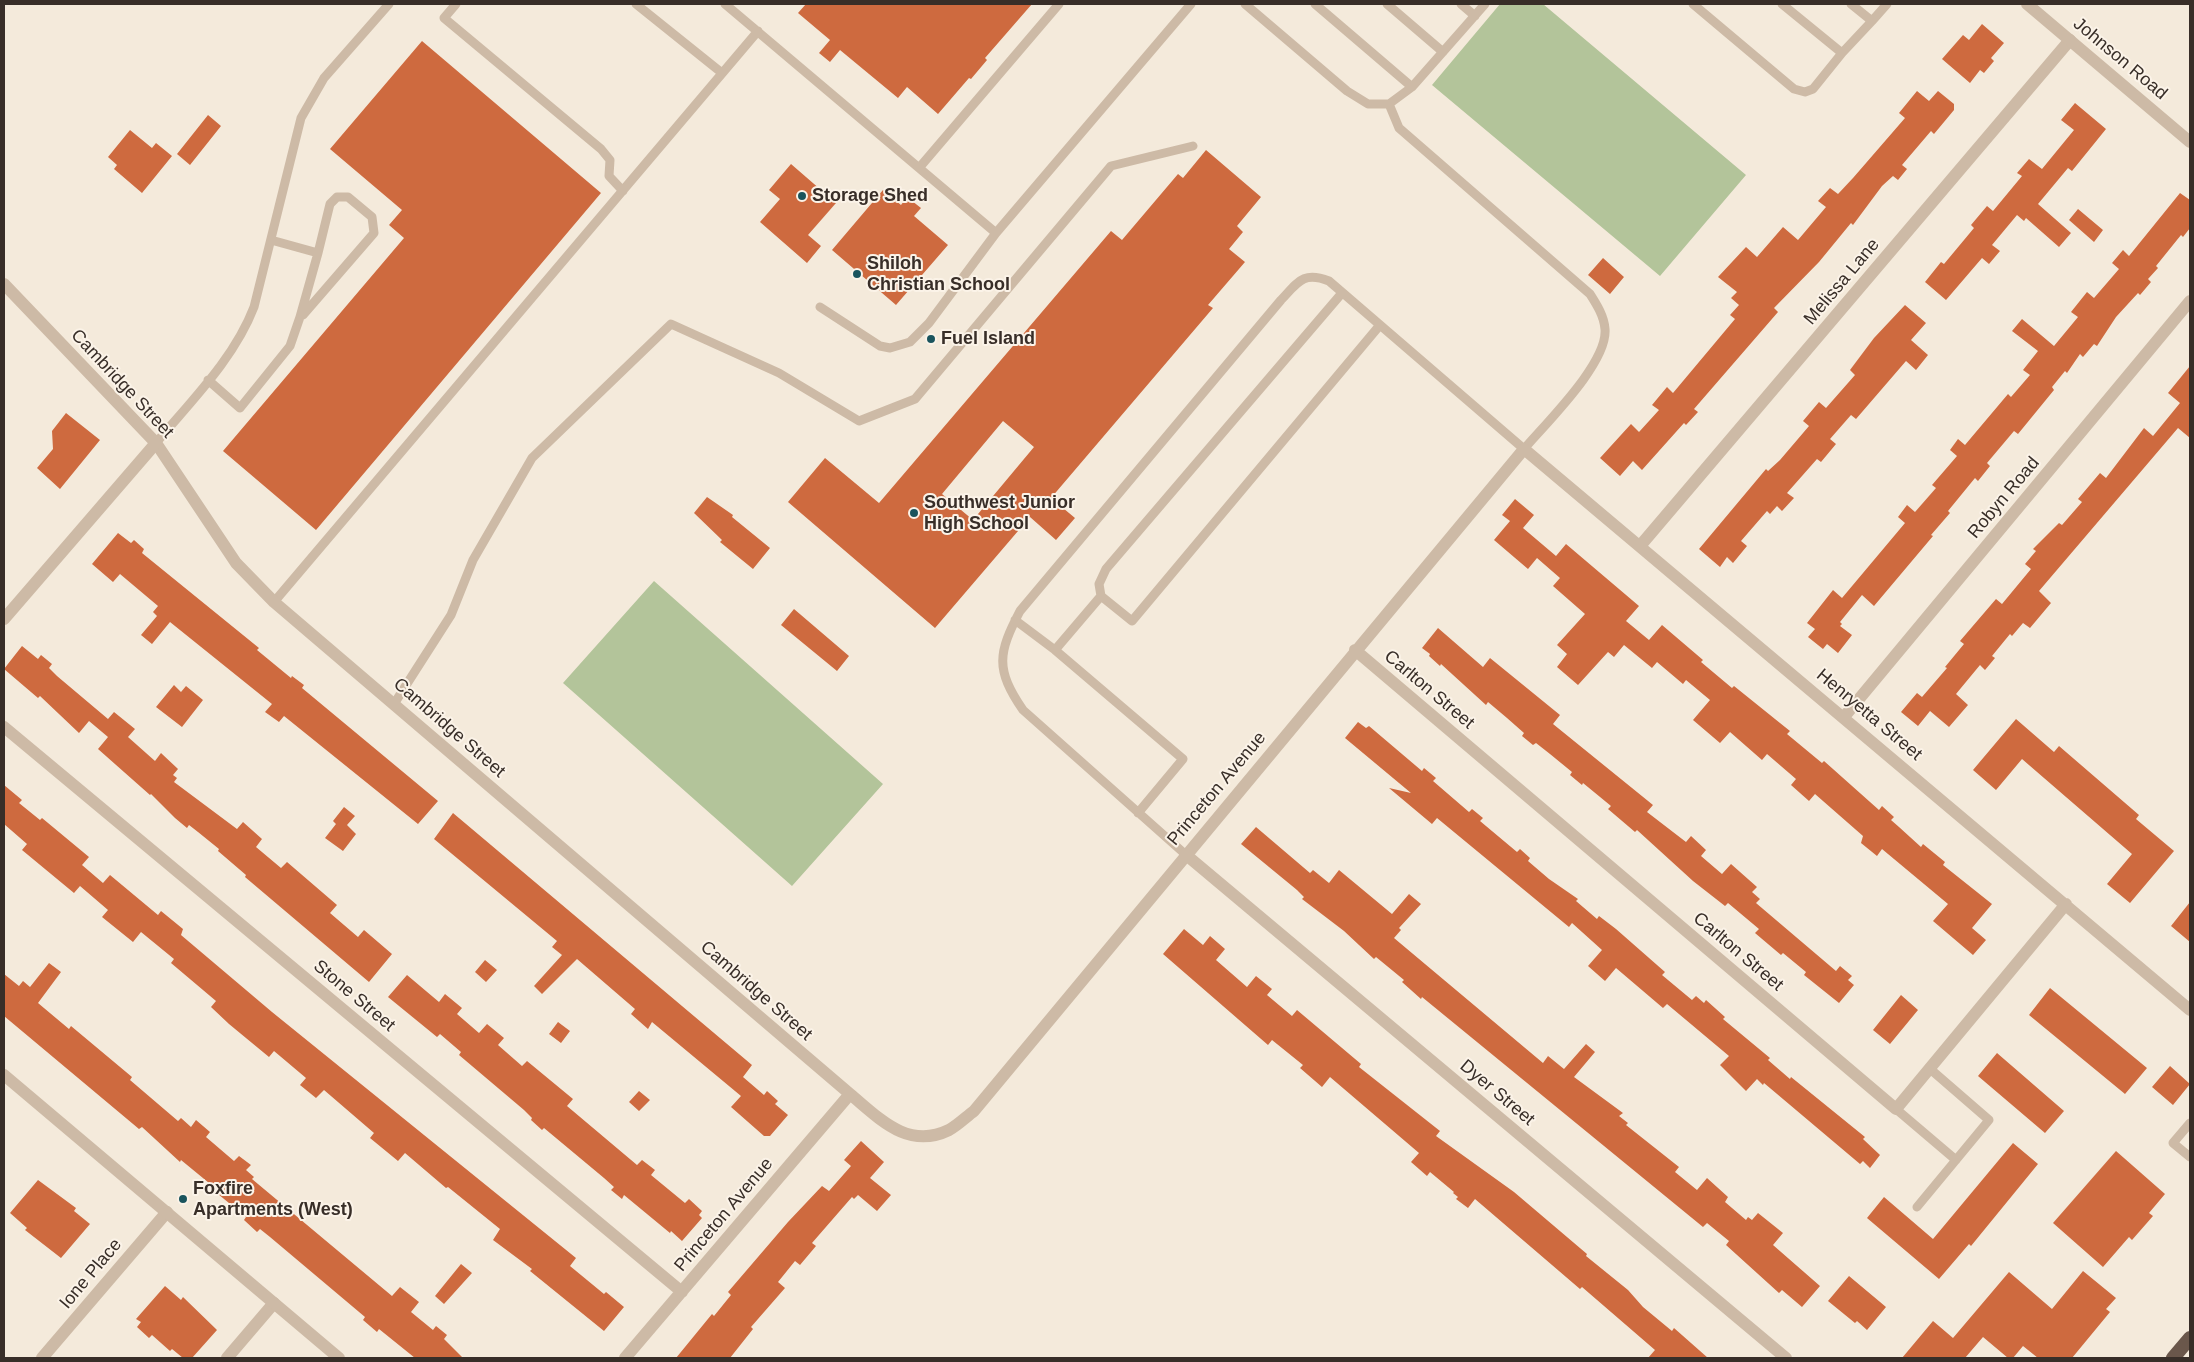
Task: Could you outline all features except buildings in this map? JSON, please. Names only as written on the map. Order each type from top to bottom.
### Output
[{"type":"highway","points":[[2173,1358],[2188,1346]]},
{"type":"street","name":"Johnson Road","points":[[2027,4],[2190,142]]},
{"type":"street","name":"Melissa Lane","points":[[1640,546],[2070,40]]},
{"type":"street","name":"Cambridge Street","points":[[4,284],[156,443],[236,563],[274,602],[886,1124],[907,1134],[927,1138]]},
{"type":"street","name":"Robyn Road","points":[[1844,717],[2190,301]]},
{"type":"street","points":[[4,619],[156,443]]},
{"type":"street","name":"Henryetta Street","points":[[1524,449],[2190,1010]]},
{"type":"street","name":"Princeton Avenue","points":[[927,1138],[950,1129],[974,1111],[1185,854],[1524,449]]},
{"type":"street","name":"Carlton Street","points":[[1355,650],[1896,1109]]},
{"type":"street","name":"Stone Street","points":[[4,727],[682,1292]]},
{"type":"street","name":"Dyer Street","points":[[1185,854],[1786,1358]]},
{"type":"street","points":[[1896,1109],[2066,904]]},
{"type":"street","points":[[4,1075],[340,1358]]},
{"type":"street","name":"Princeton Avenue","points":[[625,1358],[850,1094]]},
{"type":"street","name":"Ione Place","points":[[42,1358],[167,1212]]},
{"type":"street","points":[[227,1358],[274,1303]]},
{"type":"lane","points":[[156,443],[208,380],[245,330],[254,307],[301,118],[324,78],[389,4]]},
{"type":"lane","points":[[456,4],[444,18],[601,149],[610,160],[610,176],[623,191]]},
{"type":"lane","points":[[636,4],[722,73]]},
{"type":"lane","points":[[725,4],[996,233]]},
{"type":"lane","points":[[919,168],[1059,4]]},
{"type":"lane","points":[[820,306],[880,346],[890,348],[910,342],[929,323],[996,233],[1191,4]]},
{"type":"lane","points":[[1245,4],[1346,91],[1368,104],[1389,104],[1412,87],[1485,4]]},
{"type":"lane","points":[[1315,4],[1412,87]]},
{"type":"lane","points":[[1387,4],[1443,52]]},
{"type":"lane","points":[[1461,4],[1475,16]]},
{"type":"lane","points":[[1693,4],[1794,89],[1804,92],[1813,89],[1842,53],[1887,4]]},
{"type":"lane","points":[[1782,4],[1842,53]]},
{"type":"lane","points":[[1852,4],[1872,21]]},
{"type":"lane","points":[[274,602],[758,31]]},
{"type":"lane","points":[[1185,854],[1023,710],[1008,689],[1001,667],[1006,639],[1020,611],[1268,315],[1302,278],[1316,276],[1329,281],[1524,449],[1590,371],[1601,352],[1606,331],[1601,312],[1590,294],[1399,128],[1389,104]]},
{"type":"lane","points":[[394,704],[451,615],[473,560],[532,458],[671,324],[779,373],[858,421],[915,399],[1111,166],[1193,146]]},
{"type":"lane","points":[[208,380],[240,408],[290,346],[300,317],[330,204],[337,197],[348,197],[372,217],[374,233],[300,317]]},
{"type":"lane","points":[[271,240],[318,253]]},
{"type":"lane","points":[[1342,293],[1106,570],[1099,584],[1101,596],[1132,621],[1380,325]]},
{"type":"lane","points":[[1056,650],[1101,596]]},
{"type":"lane","points":[[1015,620],[1056,650],[1184,759],[1138,812]]},
{"type":"lane","points":[[1916,1207],[1990,1120],[1929,1068]]},
{"type":"lane","points":[[1896,1109],[1956,1160]]},
{"type":"lane","points":[[2190,1124],[2173,1143],[2190,1157]]},
{"type":"green space","points":[[1500,4],[1543,4],[1746,175],[1660,276],[1432,85]]},
{"type":"green space","points":[[654,581],[883,784],[792,886],[563,683]]},
{"type":"place","name":"Storage Shed","points":[[802,196]]},
{"type":"place","name":"Shiloh Christian School","points":[[857,274]]},
{"type":"place","name":"Fuel Island","points":[[931,339]]},
{"type":"place","name":"Southwest Junior High School","points":[[914,513]]},
{"type":"place","name":"Foxfire Apartments (West)","points":[[183,1199]]}]
